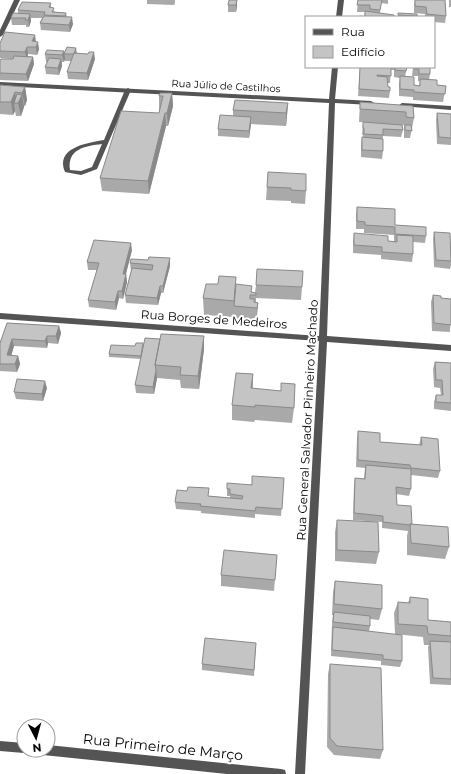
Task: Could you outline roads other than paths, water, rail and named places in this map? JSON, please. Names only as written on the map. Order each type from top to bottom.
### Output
[{"type":"street","points":[[0,35],[17,0]]},
{"type":"street","points":[[340,16],[341,0]]},
{"type":"street","name":"Rua General Salvador Pinheiro Machado","points":[[300,774],[324,339],[332,101],[335,68]]},
{"type":"street","name":"Rua Júlio de Castilhos","points":[[0,84],[380,104]]},
{"type":"street","points":[[106,142],[87,144],[74,149],[65,164],[67,171],[75,174],[88,173],[95,168],[106,142],[128,90]]},
{"type":"street","points":[[396,105],[451,108]]},
{"type":"street","name":"Rua Borges de Medeiros","points":[[0,316],[451,348]]},
{"type":"street","points":[[0,746],[16,747]]},
{"type":"street","name":"Rua Primeiro de Março","points":[[56,751],[281,774]]}]
